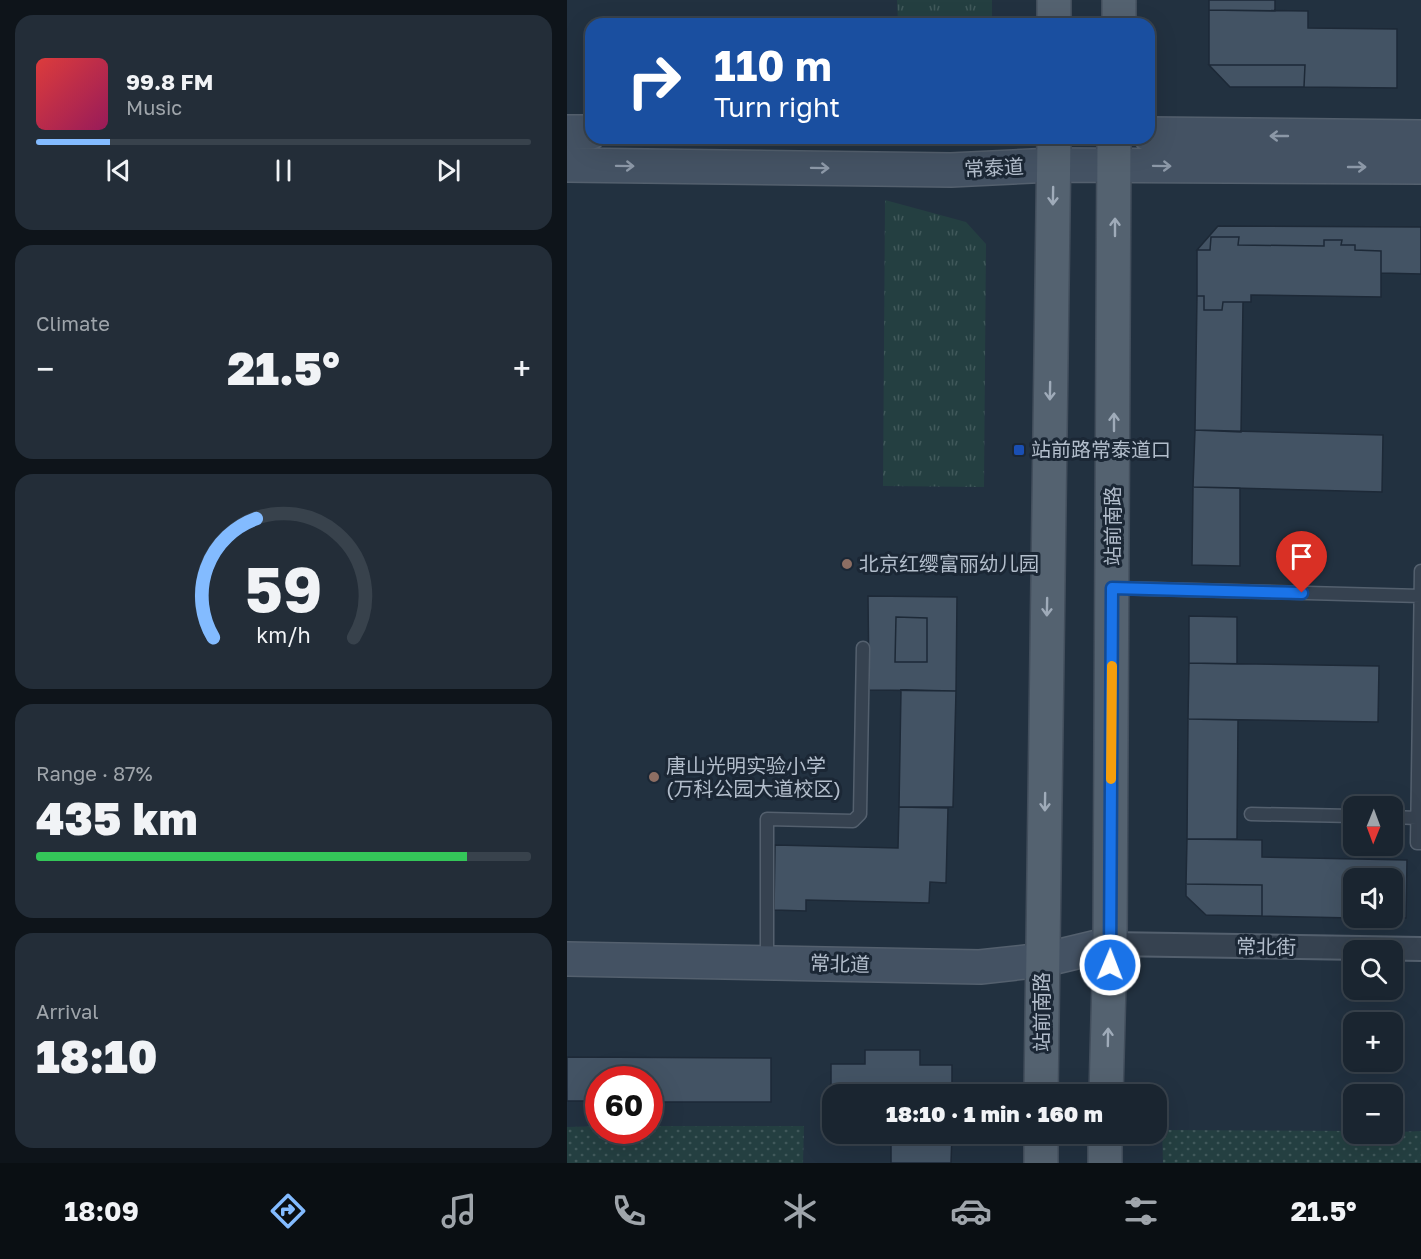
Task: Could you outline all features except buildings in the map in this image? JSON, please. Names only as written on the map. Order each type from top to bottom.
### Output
[{"type":"main road","points":[[1054,0],[1054,18]]},
{"type":"main road","points":[[1119,0],[1119,18]]},
{"type":"main road","name":"站前南路","points":[[1041,1084],[1054,151]]},
{"type":"main road","name":"站前南路","points":[[1106,1084],[1110,944],[1114,151]]},
{"type":"main road","points":[[1041,1144],[1041,1163]]},
{"type":"main road","points":[[1105,1144],[1105,1163]]},
{"type":"street","points":[[567,132],[585,132]]},
{"type":"street","points":[[1155,134],[1421,137]]},
{"type":"street","name":"常泰道","points":[[567,165],[951,170],[1054,151],[1114,151],[1421,167]]},
{"type":"street","name":"常北道","points":[[567,959],[980,967],[1043,960],[1110,944]]},
{"type":"street","name":"常北街","points":[[1110,944],[1421,949]]},
{"type":"lane","points":[[1421,571],[1417,818],[1417,843],[1421,843]]},
{"type":"lane","points":[[1112,588],[1421,596]]},
{"type":"lane","points":[[768,962],[767,819],[853,822],[860,814],[863,648]]},
{"type":"lane","points":[[1251,814],[1343,816]]},
{"type":"lane","points":[[1403,817],[1417,818]]},
{"type":"green space","points":[[897,0],[992,0],[992,18],[898,18]]},
{"type":"green space","points":[[885,200],[966,222],[986,244],[984,487],[883,486]]},
{"type":"green space","points":[[585,1126],[585,1144],[663,1144],[663,1126],[804,1126],[803,1163],[567,1163],[567,1127]]},
{"type":"green space","points":[[1167,1130],[1343,1131],[1343,1144],[1403,1144],[1403,1132],[1421,1131],[1421,1163],[1163,1163],[1162,1144],[1167,1144]]},
{"type":"slow traffic","points":[[1111,779],[1112,666]]},
{"type":"place","name":"站前路常泰道口","points":[[1019,450]]},
{"type":"place","name":"北京红缨富丽幼儿园","points":[[847,564]]},
{"type":"place","name":"唐山光明实验小学 (万科公园大道校区)","points":[[654,777]]},
{"type":"route","points":[[1110,965],[1112,588],[1302,593]]}]
